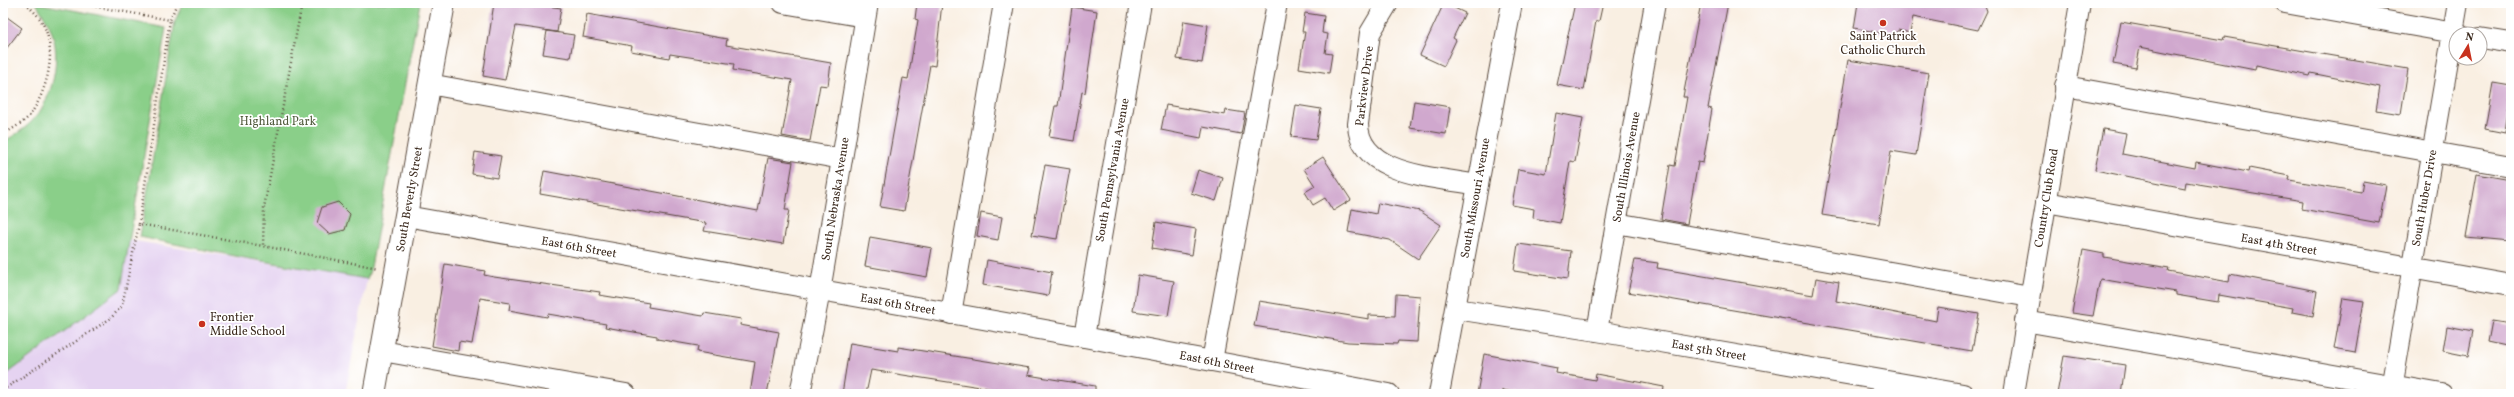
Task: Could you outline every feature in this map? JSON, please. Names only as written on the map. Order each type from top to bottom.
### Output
[{"type":"main road","name":"South Beverly Street","points":[[374,394],[444,3]]},
{"type":"street","points":[[783,3],[866,10]]},
{"type":"street","points":[[951,314],[1004,3]]},
{"type":"street","name":"South Pennsylvania Avenue","points":[[1084,337],[1141,3]]},
{"type":"street","points":[[1212,361],[1276,3]]},
{"type":"street","name":"Parkview Drive","points":[[1388,3],[1370,33],[1358,124],[1358,134],[1362,143],[1371,156],[1382,164],[1400,170],[1477,185]]},
{"type":"street","name":"South Missouri Avenue","points":[[1439,394],[1512,3]]},
{"type":"street","name":"South Illinois Avenue","points":[[1597,331],[1655,3]]},
{"type":"street","name":"Country Club Road","points":[[2014,394],[2025,320],[2080,3]]},
{"type":"street","points":[[2285,3],[2448,32]]},
{"type":"street","name":"South Huber Drive","points":[[2456,26],[2458,3]]},
{"type":"street","name":"South Nebraska Avenue","points":[[800,394],[820,291],[866,10]]},
{"type":"street","points":[[2488,39],[2511,43]]},
{"type":"street","name":"South Huber Drive","points":[[2392,390],[2432,151],[2449,66]]},
{"type":"street","points":[[429,84],[842,159]]},
{"type":"street","points":[[2065,86],[2511,166]]},
{"type":"street","name":"East 4th Street","points":[[2046,202],[2511,285]]},
{"type":"street","name":"East 6th Street","points":[[406,216],[1084,337],[1389,394]]},
{"type":"street","points":[[1616,223],[2030,297]]},
{"type":"street","name":"East 5th Street","points":[[1456,309],[1597,331],[1962,394]]},
{"type":"street","points":[[2025,320],[2392,390],[2442,394]]},
{"type":"street","points":[[382,351],[626,394]]},
{"type":"path","points":[[3,135],[29,116],[41,94],[47,76],[50,58],[48,41],[41,20],[26,3]]},
{"type":"path","points":[[76,3],[170,20]]},
{"type":"path","points":[[3,390],[111,318],[122,306],[139,224],[170,20],[177,3]]},
{"type":"path","points":[[263,246],[264,208],[302,3]]},
{"type":"path","points":[[139,224],[396,270]]},
{"type":"shaded area","name":"Frontier Middle School","points":[[129,240],[367,279],[345,394],[3,394],[3,370]]},
{"type":"green space","points":[[36,3],[166,28],[121,289],[3,377],[3,142],[19,132],[33,120],[46,101],[54,77],[56,52],[54,41],[51,30]]},
{"type":"green space","name":"Highland Park","points":[[183,3],[420,3],[371,267],[367,279],[245,258],[140,237],[175,21]]},
{"type":"building","points":[[494,3],[533,6],[533,4],[561,8],[557,32],[516,26],[505,80],[483,76]]},
{"type":"building","points":[[917,3],[942,3],[935,66],[930,65],[904,211],[880,207],[903,78],[908,79],[918,20],[915,19]]},
{"type":"building","points":[[1444,3],[1465,13],[1453,38],[1456,40],[1444,66],[1420,55]]},
{"type":"building","points":[[1575,3],[1603,3],[1599,21],[1596,21],[1584,90],[1557,85]]},
{"type":"building","points":[[1701,3],[1728,3],[1708,108],[1712,109],[1703,163],[1698,162],[1687,224],[1661,219],[1670,165],[1675,166],[1687,97],[1683,97]]},
{"type":"building","name":"Saint Patrick Catholic Church","points":[[1858,3],[1984,3],[1987,11],[1978,30],[1913,17],[1910,33],[1898,30],[1897,36],[1854,28]]},
{"type":"building","points":[[1072,7],[1097,11],[1085,93],[1082,92],[1074,141],[1049,137],[1055,106],[1058,106]]},
{"type":"building","points":[[1305,13],[1324,16],[1322,33],[1328,34],[1325,53],[1332,54],[1329,73],[1299,68],[1305,32],[1302,32]]},
{"type":"building","points":[[3,14],[22,28],[3,53]]},
{"type":"building","points":[[587,14],[727,39],[726,45],[831,63],[828,86],[820,85],[810,141],[782,136],[792,80],[733,70],[734,64],[670,54],[669,58],[631,51],[632,46],[583,37]]},
{"type":"building","points":[[1184,21],[1208,25],[1202,63],[1177,59]]},
{"type":"building","points":[[2121,22],[2223,40],[2224,37],[2408,69],[2401,114],[2376,110],[2380,87],[2311,73],[2310,76],[2256,65],[2255,70],[2140,47],[2136,68],[2113,64]]},
{"type":"building","points":[[547,31],[574,35],[570,58],[543,54]]},
{"type":"building","points":[[1848,60],[1929,73],[1916,155],[1891,151],[1879,224],[1822,215]]},
{"type":"building","points":[[2493,83],[2511,86],[2505,133],[2485,129]]},
{"type":"building","points":[[1414,101],[1450,107],[1446,134],[1410,128]]},
{"type":"building","points":[[1166,105],[1225,115],[1226,110],[1245,113],[1241,134],[1203,127],[1201,138],[1161,130]]},
{"type":"building","points":[[1296,105],[1321,109],[1316,140],[1291,137]]},
{"type":"building","points":[[1556,113],[1583,118],[1575,162],[1570,161],[1560,223],[1533,218],[1534,209],[1512,205],[1518,169],[1546,174]]},
{"type":"building","points":[[2103,129],[2126,133],[2122,154],[2195,168],[2196,162],[2248,172],[2249,168],[2290,176],[2289,180],[2361,192],[2363,181],[2386,185],[2379,223],[2302,209],[2303,201],[2186,182],[2185,188],[2095,170]]},
{"type":"building","points":[[475,152],[501,156],[497,178],[472,174]]},
{"type":"building","points":[[1323,157],[1351,200],[1333,211],[1325,198],[1313,205],[1305,192],[1315,186],[1304,169]]},
{"type":"building","points":[[768,158],[793,162],[785,210],[789,210],[783,244],[704,231],[706,223],[540,194],[544,171],[758,211]]},
{"type":"building","points":[[1045,165],[1070,169],[1057,239],[1032,235]]},
{"type":"building","points":[[1198,170],[1223,178],[1216,201],[1191,193]]},
{"type":"building","points":[[2477,174],[2511,180],[2511,241],[2466,237]]},
{"type":"building","points":[[338,202],[350,214],[345,230],[329,234],[317,223],[322,207]]},
{"type":"building","points":[[1378,203],[1420,211],[1441,225],[1418,259],[1390,240],[1348,232],[1352,209],[1376,214]]},
{"type":"building","points":[[981,213],[1002,217],[998,240],[977,236]]},
{"type":"building","points":[[1156,222],[1196,229],[1192,255],[1152,248]]},
{"type":"building","points":[[870,237],[932,248],[927,277],[865,266]]},
{"type":"building","points":[[1518,244],[1571,251],[1568,279],[1514,271]]},
{"type":"building","points":[[2083,250],[2104,254],[2104,257],[2169,268],[2168,271],[2229,282],[2230,274],[2317,291],[2313,316],[2292,312],[2293,308],[2219,295],[2218,302],[2176,295],[2176,292],[2100,279],[2093,316],[2072,313]]},
{"type":"building","points":[[987,260],[1052,272],[1048,296],[983,285]]},
{"type":"building","points":[[1635,260],[1658,263],[1657,268],[1813,295],[1816,278],[1839,282],[1836,301],[1936,321],[1938,307],[1979,314],[1972,351],[1628,292]]},
{"type":"building","points":[[445,264],[485,271],[484,275],[494,277],[600,292],[599,295],[649,303],[648,307],[703,316],[704,313],[741,319],[740,325],[779,332],[767,394],[750,394],[755,362],[697,352],[698,346],[657,339],[657,336],[605,327],[606,324],[548,314],[547,317],[509,310],[510,303],[480,298],[472,344],[459,342],[458,351],[432,346]]},
{"type":"building","points":[[1138,275],[1174,281],[1168,316],[1133,311]]},
{"type":"building","points":[[1396,294],[1420,296],[1417,342],[1398,341],[1397,344],[1348,342],[1254,326],[1259,301],[1369,319],[1369,315],[1395,316]]},
{"type":"building","points":[[2343,298],[2364,301],[2355,353],[2334,349]]},
{"type":"building","points":[[2492,321],[2511,324],[2511,347],[2488,342]]},
{"type":"building","points":[[2447,326],[2473,331],[2468,356],[2443,351]]},
{"type":"building","points":[[850,343],[898,351],[898,347],[1030,368],[1028,375],[1095,386],[1095,394],[1025,394],[871,370],[866,394],[842,394]]},
{"type":"building","points":[[1484,354],[1557,368],[1556,373],[1595,380],[1596,374],[1664,387],[1663,394],[1524,394],[1502,390],[1502,394],[1477,394]]},
{"type":"building","points":[[2064,356],[2125,365],[2121,394],[2057,394]]},
{"type":"place","name":"Saint Patrick Catholic Church","points":[[1883,23]]},
{"type":"place","name":"Frontier Middle School","points":[[202,324]]}]
